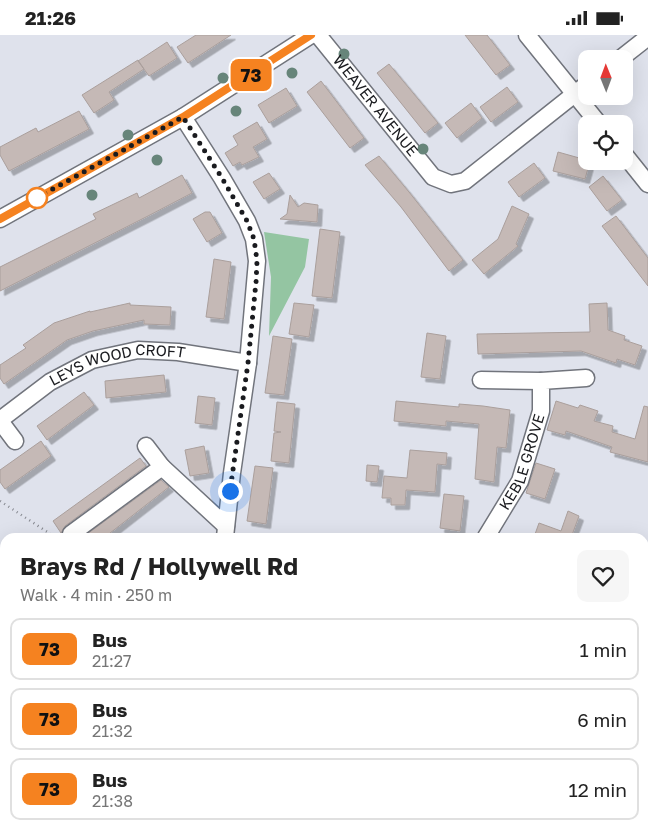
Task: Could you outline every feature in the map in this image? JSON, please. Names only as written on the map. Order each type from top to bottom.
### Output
[{"type":"street","points":[[0,219],[183,117],[311,35]]},
{"type":"street","name":"WEAVER AVENUE","points":[[318,35],[433,177],[451,184],[465,181],[578,91]]},
{"type":"street","points":[[527,35],[578,86]]},
{"type":"street","points":[[631,50],[648,37]]},
{"type":"street","points":[[183,117],[247,221],[254,239],[257,261],[248,363],[226,532]]},
{"type":"street","points":[[633,165],[648,184]]},
{"type":"street","name":"LEYS WOOD CROFT","points":[[15,441],[0,420],[50,382],[92,360],[138,350],[178,352],[248,363]]},
{"type":"street","points":[[482,380],[541,381],[586,378]]},
{"type":"street","name":"KEBLE GROVE","points":[[488,533],[520,481],[541,411],[541,381]]},
{"type":"street","points":[[146,446],[162,467],[226,532]]},
{"type":"street","points":[[73,533],[162,467]]},
{"type":"path","points":[[0,501],[49,533]]},
{"type":"green space","points":[[264,232],[309,239],[305,267],[269,336],[271,277]]},
{"type":"building","points":[[196,35],[231,35],[188,63],[177,47]]},
{"type":"building","points":[[465,35],[487,35],[510,65],[496,75]]},
{"type":"building","points":[[167,42],[177,58],[149,76],[138,61]]},
{"type":"building","points":[[138,60],[144,69],[109,92],[114,100],[94,113],[82,95]]},
{"type":"building","points":[[389,64],[438,123],[425,133],[377,73]]},
{"type":"building","points":[[321,81],[364,138],[350,148],[307,92]]},
{"type":"building","points":[[507,87],[518,102],[491,122],[480,107]]},
{"type":"building","points":[[286,88],[297,106],[269,123],[258,105]]},
{"type":"building","points":[[471,103],[482,118],[457,138],[445,123]]},
{"type":"building","points":[[79,111],[89,129],[9,171],[0,155],[0,147],[36,128],[38,132]]},
{"type":"building","points":[[257,122],[267,139],[253,147],[259,157],[242,165],[240,162],[233,166],[225,153],[238,145],[233,136]]},
{"type":"building","points":[[558,152],[578,158],[578,170],[588,170],[585,179],[553,171]]},
{"type":"building","points":[[379,156],[463,260],[449,271],[401,207],[365,165]]},
{"type":"building","points":[[534,163],[545,178],[519,197],[508,182]]},
{"type":"building","points":[[269,173],[280,189],[264,199],[253,182]]},
{"type":"building","points":[[182,175],[192,193],[0,291],[0,267],[96,219],[93,214],[137,193],[139,198]]},
{"type":"building","points":[[603,176],[622,200],[607,211],[589,187]]},
{"type":"building","points":[[290,195],[298,207],[304,203],[318,205],[317,222],[280,219],[287,214]]},
{"type":"building","points":[[512,206],[529,214],[516,244],[518,246],[484,274],[472,260],[498,239]]},
{"type":"building","points":[[205,212],[210,212],[222,233],[207,242],[193,219]]},
{"type":"building","points":[[616,216],[648,258],[648,286],[602,226]]},
{"type":"building","points":[[320,229],[340,232],[332,298],[312,296]]},
{"type":"building","points":[[214,259],[231,262],[224,319],[206,317]]},
{"type":"building","points":[[130,303],[130,305],[171,307],[170,325],[144,324],[144,320],[93,331],[67,340],[4,384],[0,378],[0,365],[26,348],[23,345],[54,323],[90,311]]},
{"type":"building","points":[[294,303],[314,305],[309,337],[289,334]]},
{"type":"building","points":[[607,303],[608,330],[625,336],[624,340],[642,346],[635,365],[617,359],[616,363],[581,351],[478,354],[477,334],[590,332],[589,304]]},
{"type":"building","points":[[427,333],[446,336],[440,379],[421,377]]},
{"type":"building","points":[[273,336],[292,339],[284,395],[265,393]]},
{"type":"building","points":[[164,375],[166,392],[106,398],[105,381]]},
{"type":"building","points":[[84,392],[94,405],[47,440],[37,426]]},
{"type":"building","points":[[198,396],[215,398],[212,425],[195,423]]},
{"type":"building","points":[[396,401],[459,407],[459,404],[510,410],[506,448],[497,447],[494,482],[475,479],[479,424],[446,421],[446,426],[394,421]]},
{"type":"building","points":[[556,401],[578,408],[580,405],[598,411],[594,421],[613,426],[612,432],[635,439],[644,406],[648,407],[648,462],[610,452],[612,447],[566,431],[565,435],[547,430]]},
{"type":"building","points":[[277,402],[295,404],[289,463],[271,461],[274,433],[281,432],[274,431]]},
{"type":"building","points":[[41,441],[51,456],[5,489],[0,482],[0,470]]},
{"type":"building","points":[[204,446],[209,473],[190,476],[185,450]]},
{"type":"building","points":[[410,450],[447,453],[446,465],[437,464],[435,492],[406,490],[405,505],[391,505],[391,498],[382,498],[384,476],[407,478]]},
{"type":"building","points":[[140,458],[146,466],[65,526],[61,533],[53,521]]},
{"type":"building","points":[[536,463],[555,469],[545,499],[526,493]]},
{"type":"building","points":[[367,465],[379,466],[377,482],[366,481]]},
{"type":"building","points":[[255,466],[273,468],[266,524],[247,521]]},
{"type":"building","points":[[161,480],[169,487],[110,533],[88,533]]},
{"type":"building","points":[[444,494],[464,496],[460,531],[440,528]]},
{"type":"building","points":[[568,511],[579,516],[573,533],[535,533],[539,523],[561,531]]},
{"type":"bus line","name":"73","points":[[0,219],[183,117],[311,35]]},
{"type":"route","points":[[37,198],[33,200],[183,117],[247,221],[254,239],[257,261],[248,363],[230,491]]}]
